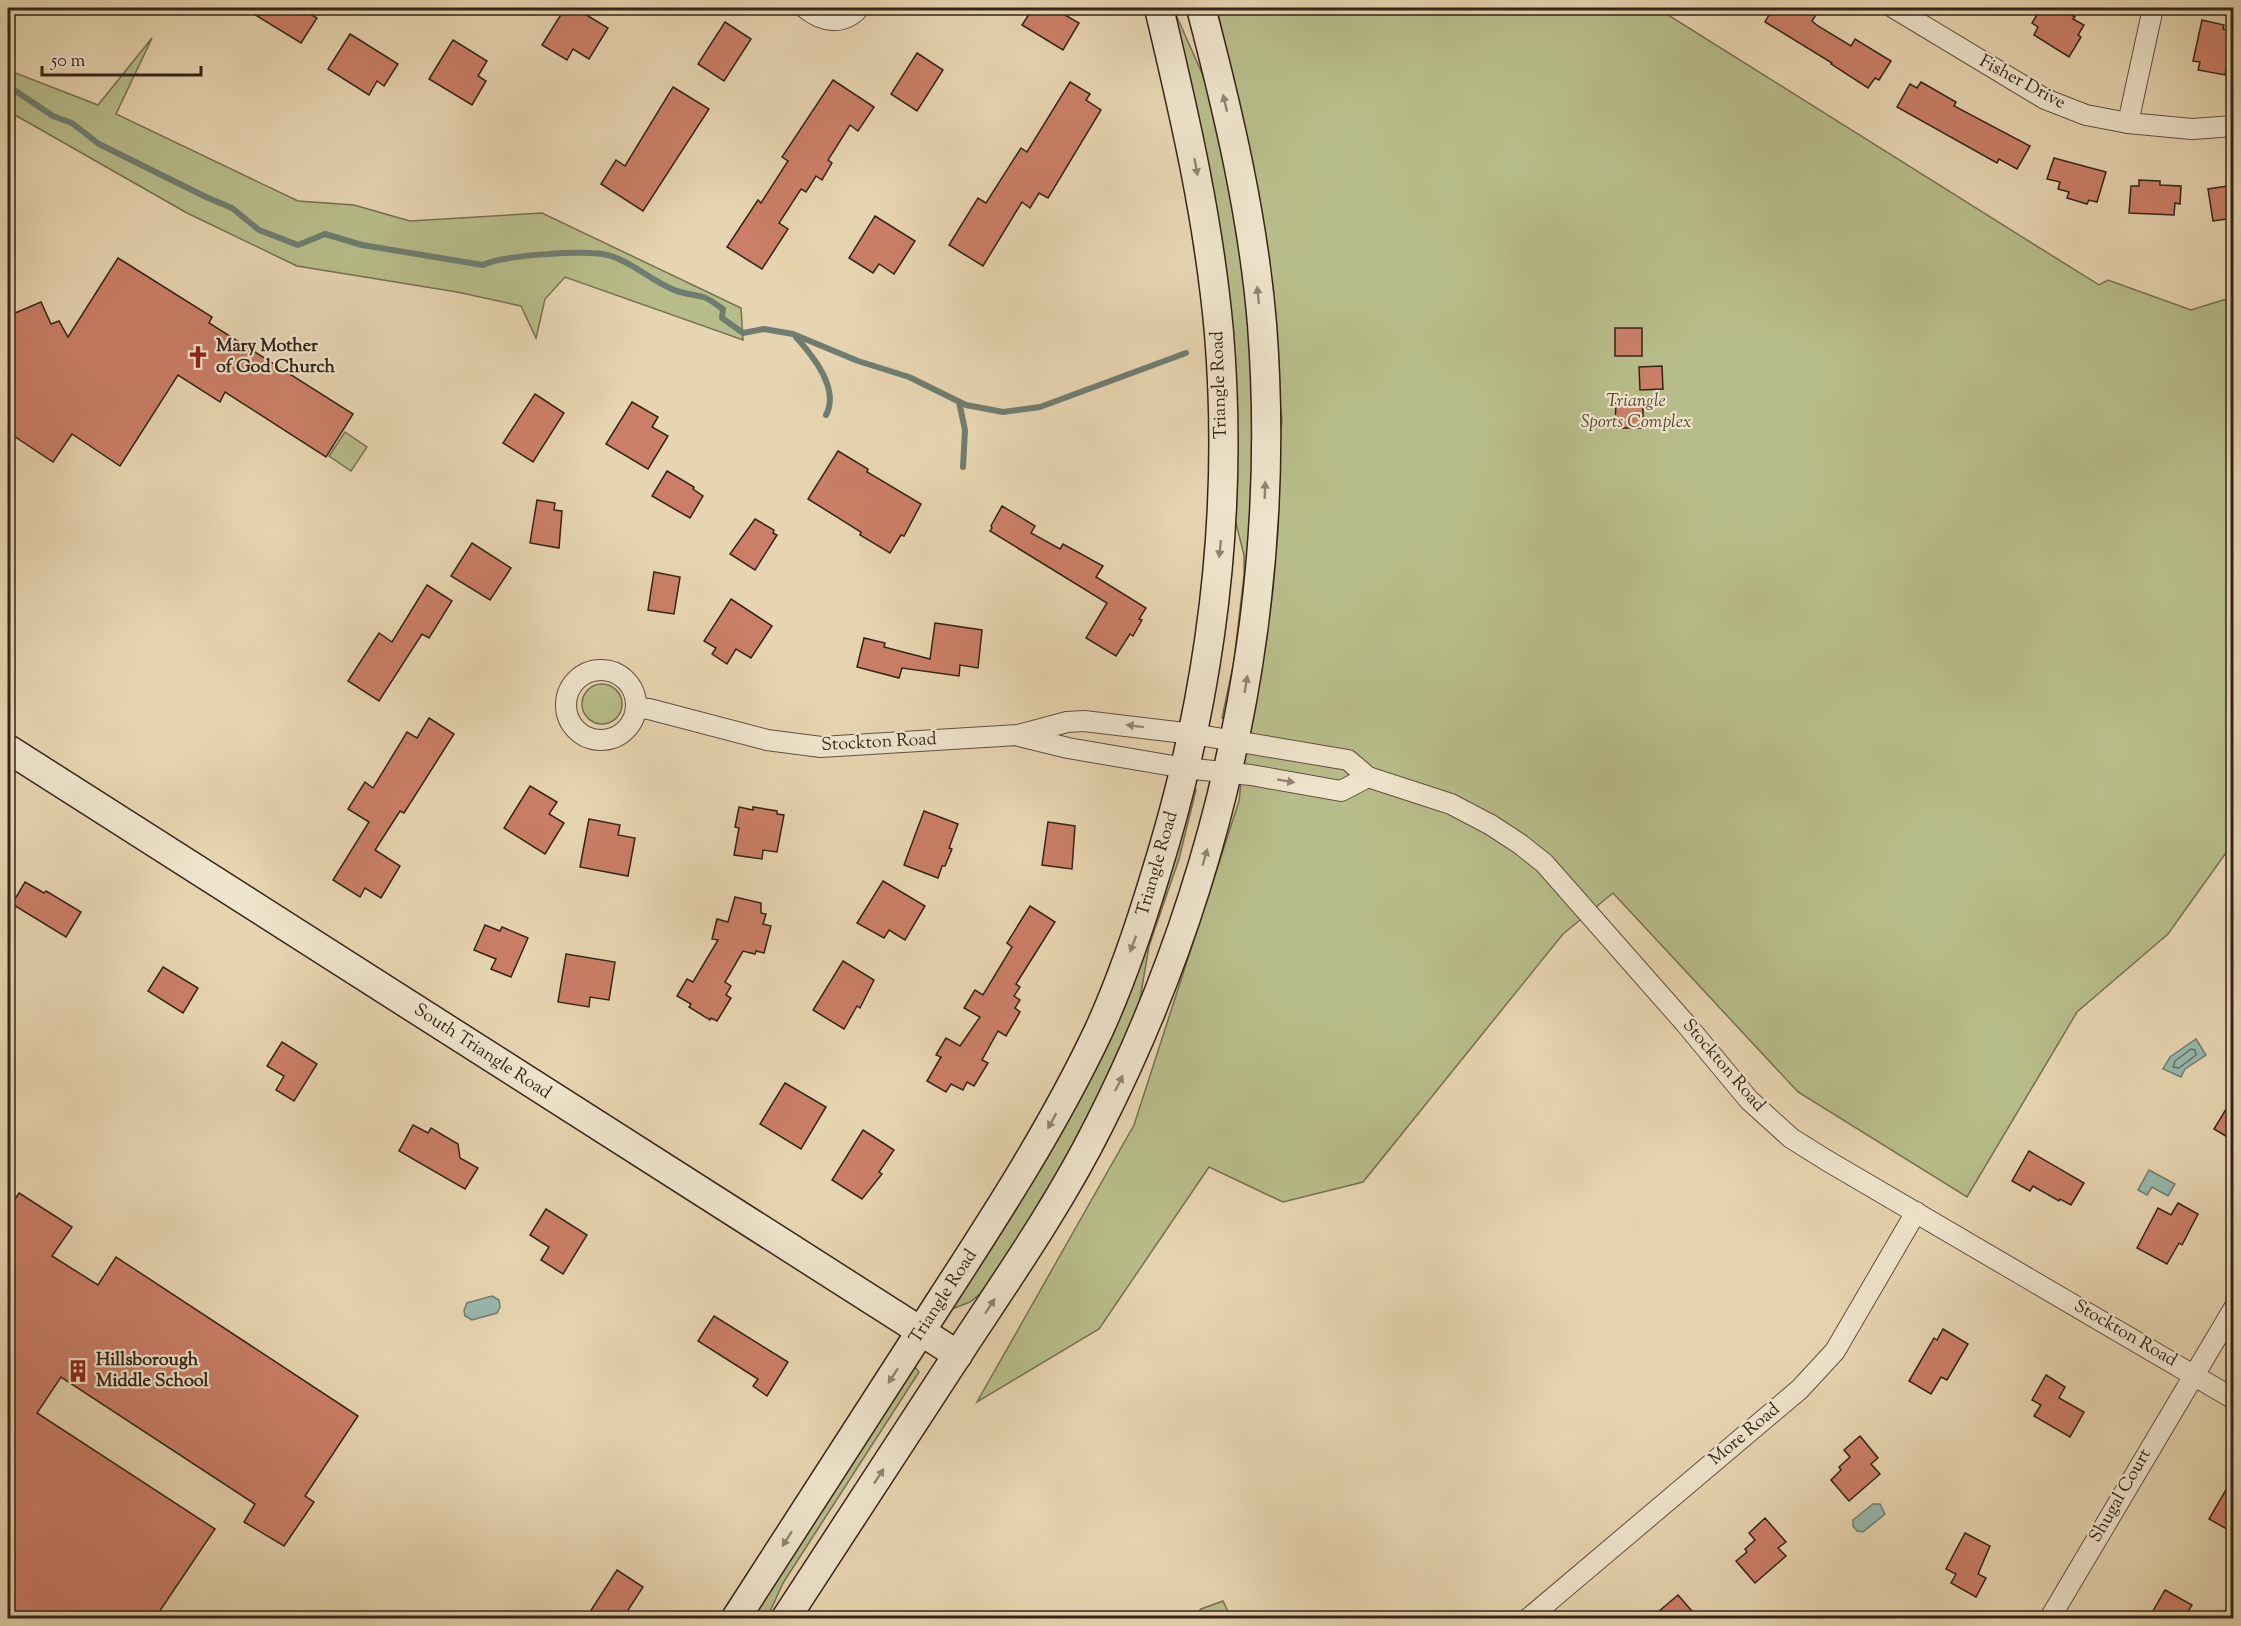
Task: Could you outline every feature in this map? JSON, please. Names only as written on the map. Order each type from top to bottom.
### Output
[{"type":"street","points":[[805,8],[819,18],[830,20],[844,19],[859,8]]},
{"type":"street","name":"Triangle Road","points":[[736,1618],[1026,1168],[1100,1029],[1140,927],[1166,842],[1193,734],[1212,627],[1221,539],[1223,458],[1221,368],[1204,213],[1194,158],[1159,8]]},
{"type":"street","points":[[786,1618],[1040,1227],[1098,1129],[1162,988],[1188,913],[1228,773],[1246,686],[1263,545],[1266,461],[1262,324],[1239,164],[1200,8]]},
{"type":"street","name":"Fisher Drive","points":[[1894,8],[2045,99],[2086,115],[2128,123],[2192,129],[2234,126]]},
{"type":"street","points":[[2128,123],[2153,8]]},
{"type":"street","name":"Stockton Road","points":[[636,708],[649,709],[768,740],[821,747],[1018,735],[1067,722],[1084,721],[1193,734],[1348,760],[1368,777],[1450,804],[1491,825],[1520,844],[1544,864],[1685,1023],[1749,1100],[1791,1138],[2234,1399]]},
{"type":"street","name":"Stockton Road","points":[[1018,735],[1068,748],[1185,768],[1251,775],[1341,791],[1368,777]]},
{"type":"street","name":"South Triangle Road","points":[[8,749],[958,1355]]},
{"type":"street","name":"More Road","points":[[1529,1618],[1800,1389],[1835,1351],[1916,1212]]},
{"type":"street","name":"Shugal Court","points":[[2050,1618],[2234,1308]]},
{"type":"green space","points":[[1173,8],[1205,80],[1234,202],[1249,315],[1255,449],[1249,548],[1238,661],[1225,719],[1222,718],[1234,661],[1244,575],[1244,555],[1233,512]]},
{"type":"green space","name":"Triangle Sports Complex","points":[[1217,8],[1657,8],[2099,285],[2108,280],[2191,310],[2233,297],[2233,843],[2168,934],[2077,1012],[1967,1197],[1798,1092],[1613,893],[1563,934],[1363,1182],[1283,1202],[1209,1167],[1099,1329],[977,1402],[1134,1125],[1239,801],[1282,420],[1248,157]]},
{"type":"green space","points":[[152,38],[116,114],[298,201],[354,205],[410,221],[542,213],[741,308],[743,340],[565,277],[545,299],[536,338],[521,306],[457,292],[297,266],[187,213],[8,111],[8,70],[98,105]]},
{"type":"green space","points":[[345,432],[367,447],[351,471],[329,456]]},
{"type":"green space","points":[[602,684],[616,690],[622,704],[616,718],[602,724],[588,718],[582,704],[588,690]]},
{"type":"green space","points":[[1194,788],[1196,790],[1179,859],[1149,946],[1139,1005],[1132,1029],[1052,1186],[981,1293],[970,1302],[952,1309],[998,1236]]},
{"type":"green space","points":[[915,1367],[919,1372],[783,1583],[767,1618],[750,1618]]},
{"type":"green space","points":[[1223,1601],[1231,1618],[1192,1618],[1201,1609]]},
{"type":"water","points":[[2196,1039],[2206,1055],[2185,1069],[2181,1077],[2163,1069],[2170,1057]]},
{"type":"water","points":[[2149,1170],[2175,1184],[2168,1196],[2152,1187],[2147,1195],[2138,1190]]},
{"type":"water","points":[[492,1296],[499,1300],[500,1307],[497,1313],[472,1320],[465,1316],[464,1310],[467,1303]]},
{"type":"water","points":[[1873,1504],[1880,1504],[1885,1514],[1863,1532],[1857,1531],[1853,1526],[1853,1520]]},
{"type":"building","points":[[244,8],[300,8],[317,18],[301,43]]},
{"type":"building","points":[[565,8],[575,8],[608,28],[589,59],[573,49],[567,60],[542,45]]},
{"type":"building","points":[[1033,8],[1053,8],[1079,23],[1063,50],[1022,25]]},
{"type":"building","points":[[1773,8],[1807,8],[1817,13],[1812,21],[1818,26],[1851,46],[1855,39],[1891,61],[1879,80],[1875,78],[1868,88],[1765,22]]},
{"type":"building","points":[[2041,8],[2059,8],[2084,25],[2078,35],[2081,37],[2069,57],[2034,35],[2038,27],[2032,23]]},
{"type":"building","points":[[2202,20],[2224,25],[2223,29],[2234,31],[2234,60],[2228,59],[2225,75],[2198,70],[2200,62],[2193,61]]},
{"type":"building","points":[[725,22],[751,39],[724,81],[698,64]]},
{"type":"building","points":[[350,34],[398,64],[384,86],[377,81],[369,95],[328,69]]},
{"type":"building","points":[[453,40],[487,61],[478,76],[486,81],[472,105],[429,79]]},
{"type":"building","points":[[917,53],[943,70],[917,111],[891,94]]},
{"type":"building","points":[[833,80],[874,107],[858,131],[850,125],[828,160],[832,163],[822,180],[816,176],[806,192],[801,189],[779,223],[788,229],[762,269],[727,247],[758,200],[761,203],[788,161],[782,157]]},
{"type":"building","points":[[1070,82],[1090,94],[1086,100],[1101,110],[1048,198],[1039,193],[1030,208],[1022,202],[983,266],[949,245],[978,198],[986,203],[1021,148],[1027,152]]},
{"type":"building","points":[[1921,82],[1956,102],[1954,106],[2030,146],[2017,169],[1999,159],[1997,163],[1897,107],[1910,84],[1917,88]]},
{"type":"building","points":[[673,87],[709,109],[643,211],[601,184],[616,160],[625,166]]},
{"type":"building","points":[[2054,158],[2106,172],[2097,202],[2089,200],[2087,204],[2067,198],[2069,192],[2058,189],[2060,182],[2047,179]]},
{"type":"building","points":[[2139,180],[2160,181],[2160,185],[2181,186],[2180,204],[2175,203],[2174,215],[2129,213],[2131,186],[2139,186]]},
{"type":"building","points":[[2234,185],[2234,218],[2213,221],[2208,189]]},
{"type":"building","points":[[875,216],[915,241],[894,274],[879,264],[873,273],[849,258]]},
{"type":"building","name":"Mary Mother of God Church","points":[[118,258],[212,317],[209,323],[353,414],[326,457],[225,392],[220,402],[178,375],[120,466],[72,434],[53,462],[8,432],[8,316],[41,302],[51,324],[59,321],[68,337]]},
{"type":"building","points":[[1615,328],[1642,328],[1642,356],[1615,356]]},
{"type":"building","points":[[1662,366],[1663,389],[1640,390],[1639,367]]},
{"type":"building","points":[[535,394],[564,413],[533,462],[503,443]]},
{"type":"building","points":[[1616,400],[1643,400],[1643,428],[1615,428]]},
{"type":"building","points":[[632,402],[658,417],[652,427],[668,436],[648,469],[606,444]]},
{"type":"building","points":[[838,451],[868,469],[867,472],[921,504],[904,536],[901,535],[890,553],[808,499]]},
{"type":"building","points":[[667,471],[694,487],[693,489],[703,496],[690,518],[652,496]]},
{"type":"building","points":[[537,500],[555,503],[554,510],[562,511],[559,548],[530,543]]},
{"type":"building","points":[[1002,506],[1035,526],[1031,533],[1060,549],[1063,544],[1103,566],[1096,577],[1146,608],[1133,636],[1130,634],[1116,656],[1086,638],[1107,603],[990,531]]},
{"type":"building","points":[[755,519],[774,530],[773,533],[777,535],[755,570],[730,554]]},
{"type":"building","points":[[472,543],[511,568],[490,600],[451,576]]},
{"type":"building","points":[[654,572],[680,577],[674,614],[648,610]]},
{"type":"building","points":[[427,585],[452,601],[429,638],[422,634],[379,701],[348,681],[379,633],[392,642]]},
{"type":"building","points":[[731,599],[772,626],[751,658],[736,649],[727,664],[712,654],[716,648],[704,641]]},
{"type":"building","points":[[935,623],[982,630],[978,668],[960,665],[959,676],[902,668],[899,678],[857,667],[864,638],[885,643],[884,647],[930,659]]},
{"type":"building","points":[[429,718],[454,734],[404,813],[400,811],[375,850],[400,866],[381,898],[365,888],[360,897],[333,880],[369,822],[348,809],[365,782],[373,788],[407,732],[417,738]]},
{"type":"building","points":[[530,786],[557,802],[549,814],[564,823],[545,854],[504,828]]},
{"type":"building","points":[[739,807],[777,811],[777,814],[784,815],[777,852],[763,850],[762,859],[734,855],[739,828],[735,827]]},
{"type":"building","points":[[924,811],[958,824],[949,848],[952,849],[938,878],[904,865]]},
{"type":"building","points":[[589,819],[620,825],[618,835],[635,838],[628,876],[580,867]]},
{"type":"building","points":[[1048,822],[1075,826],[1072,869],[1042,865]]},
{"type":"building","points":[[883,881],[925,906],[905,940],[889,930],[884,938],[857,923]]},
{"type":"building","points":[[25,882],[44,893],[46,891],[81,912],[66,937],[12,904]]},
{"type":"building","points":[[735,897],[761,903],[761,913],[766,914],[763,924],[771,926],[764,953],[756,951],[755,954],[743,951],[725,982],[731,986],[726,995],[731,998],[717,1021],[711,1018],[710,1020],[689,1007],[691,1004],[677,996],[687,979],[693,982],[718,940],[712,939],[717,919],[728,922]]},
{"type":"building","points":[[1030,906],[1055,922],[1016,984],[1020,987],[1014,996],[1020,1000],[1015,1008],[1020,1012],[1006,1036],[998,1031],[982,1060],[988,1063],[974,1086],[967,1082],[963,1090],[951,1084],[946,1092],[927,1081],[941,1057],[936,1055],[946,1038],[960,1046],[980,1017],[964,1008],[975,990],[983,995],[1012,947],[1007,943]]},
{"type":"building","points":[[485,925],[500,931],[502,927],[528,938],[511,977],[491,969],[496,959],[474,950]]},
{"type":"building","points":[[566,954],[615,962],[609,1000],[590,997],[589,1007],[558,1002]]},
{"type":"building","points":[[843,961],[874,980],[860,1008],[857,1006],[844,1029],[813,1010]]},
{"type":"building","points":[[163,967],[198,988],[183,1013],[148,991]]},
{"type":"building","points":[[282,1042],[317,1064],[294,1101],[276,1090],[284,1076],[267,1066]]},
{"type":"building","points":[[785,1083],[826,1107],[801,1149],[760,1124]]},
{"type":"building","points":[[2234,1096],[2234,1141],[2214,1129]]},
{"type":"building","points":[[413,1125],[428,1133],[431,1128],[458,1144],[460,1158],[478,1168],[465,1189],[399,1151]]},
{"type":"building","points":[[863,1130],[894,1150],[879,1172],[882,1174],[862,1199],[832,1180]]},
{"type":"building","points":[[2029,1151],[2084,1183],[2071,1205],[2033,1186],[2030,1191],[2012,1181]]},
{"type":"building","name":"Hillsborough Middle School","points":[[19,1193],[72,1227],[52,1256],[98,1285],[116,1257],[358,1416],[305,1496],[314,1502],[284,1546],[244,1522],[255,1504],[61,1377],[37,1413],[215,1529],[155,1618],[8,1618],[8,1210]]},
{"type":"building","points":[[2178,1203],[2198,1214],[2182,1245],[2179,1243],[2167,1264],[2137,1248],[2158,1208],[2171,1215]]},
{"type":"building","points":[[546,1209],[587,1235],[563,1274],[541,1260],[549,1247],[530,1235]]},
{"type":"building","points":[[714,1316],[788,1362],[767,1396],[753,1386],[758,1379],[698,1341]]},
{"type":"building","points":[[1943,1329],[1968,1344],[1947,1380],[1941,1377],[1931,1394],[1909,1381],[1934,1338],[1937,1340]]},
{"type":"building","points":[[2046,1375],[2065,1387],[2059,1398],[2084,1412],[2070,1437],[2034,1416],[2041,1405],[2032,1400]]},
{"type":"building","points":[[1860,1436],[1878,1458],[1871,1464],[1880,1474],[1849,1501],[1831,1480],[1841,1470],[1839,1467],[1850,1457],[1844,1450]]},
{"type":"building","points":[[2234,1476],[2234,1533],[2209,1519]]},
{"type":"building","points":[[1765,1518],[1786,1542],[1778,1548],[1786,1556],[1755,1583],[1736,1561],[1747,1552],[1745,1549],[1755,1540],[1749,1533]]},
{"type":"building","points":[[1965,1533],[1990,1546],[1978,1574],[1986,1578],[1976,1597],[1951,1583],[1956,1574],[1946,1569]]},
{"type":"building","points":[[617,1570],[643,1587],[623,1618],[586,1618]]},
{"type":"building","points":[[2165,1590],[2192,1605],[2184,1618],[2149,1618]]},
{"type":"building","points":[[1678,1595],[1698,1618],[1651,1618]]},
{"type":"waterway","points":[[8,86],[53,116],[72,123],[99,144],[232,208],[259,230],[298,245],[325,234],[362,245],[483,265],[508,258],[547,254],[585,253],[611,256],[672,289],[711,301],[723,309],[722,318],[743,333],[764,329],[793,334],[858,361],[909,377],[966,405],[1003,412],[1040,407],[1186,353]]},
{"type":"waterway","points":[[796,337],[823,373],[830,395],[826,415]]},
{"type":"waterway","points":[[959,402],[965,430],[963,467]]},
{"type":"place","name":"Mary Mother of God Church","points":[[198,357]]},
{"type":"place","name":"Hillsborough Middle School","points":[[78,1371]]}]
